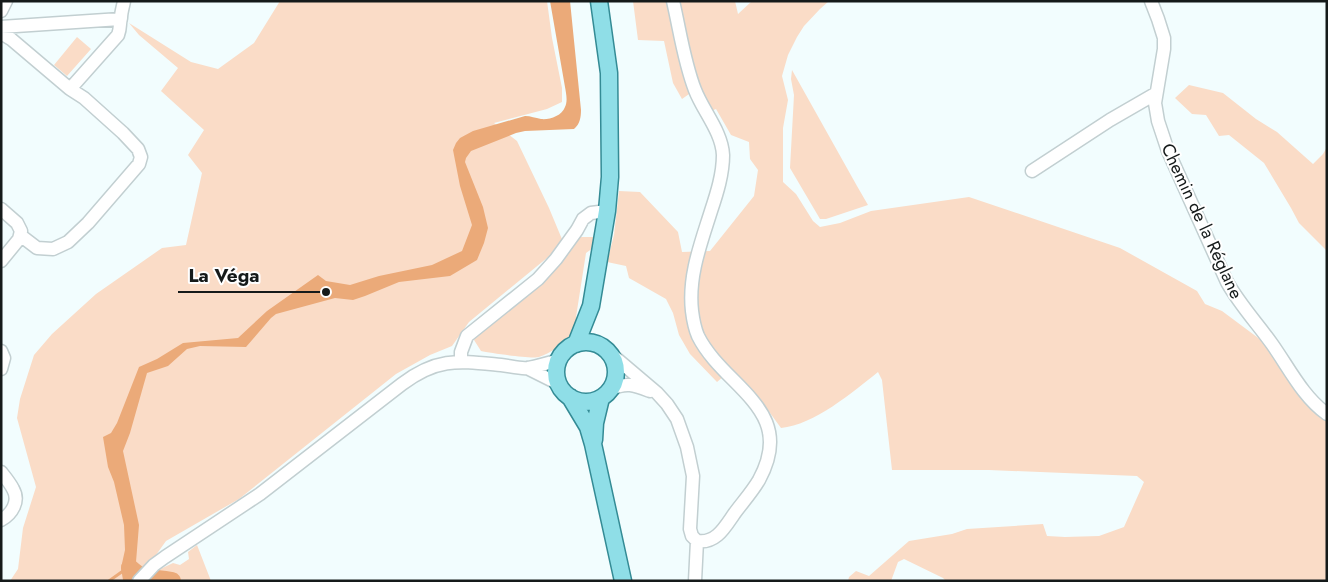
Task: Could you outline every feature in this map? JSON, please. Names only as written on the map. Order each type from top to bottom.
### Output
[{"type":"main road","points":[[576,344],[591,306],[607,211],[610,177],[609,74],[599,1]]},
{"type":"main road","points":[[591,306],[606,350],[616,366],[616,378],[606,393],[595,424],[594,444]]},
{"type":"main road","points":[[606,350],[593,343],[576,344],[563,353],[556,372],[559,384],[570,397],[588,427],[594,444],[623,581]]},
{"type":"main road","points":[[570,397],[580,401],[591,401],[606,393]]},
{"type":"street","points":[[1,11],[6,1]]},
{"type":"street","points":[[70,89],[118,35],[121,27],[120,19],[124,1]]},
{"type":"street","points":[[606,350],[657,393],[677,419],[687,447],[693,476],[690,529],[692,536],[697,541],[708,541],[718,535],[758,481],[766,462],[770,438],[766,420],[762,413],[748,394],[706,350],[697,335],[691,301],[694,266],[717,193],[723,154],[720,142],[695,90],[690,75],[674,1]]},
{"type":"street","name":"Chemin de la Réglane","points":[[1151,1],[1164,38],[1164,49],[1155,103],[1162,135],[1227,282],[1245,311],[1272,343],[1303,389],[1314,403],[1327,414]]},
{"type":"street","points":[[1,27],[120,19]]},
{"type":"street","points":[[6,36],[70,89],[84,98],[138,149],[141,157],[140,164],[107,203],[68,242],[53,249],[37,248],[20,235]]},
{"type":"street","points":[[1032,171],[1110,120],[1156,94]]},
{"type":"street","points":[[1,210],[20,227],[19,239],[1,261]]},
{"type":"street","points":[[461,361],[461,352],[467,336],[538,279],[556,259],[577,230],[582,219],[592,213],[607,211]]},
{"type":"street","points":[[1,351],[4,358],[1,369]]},
{"type":"street","points":[[143,576],[165,557],[260,494],[413,376],[434,365],[461,361],[527,368],[559,360]]},
{"type":"street","points":[[527,368],[559,384]]},
{"type":"street","points":[[606,393],[621,384],[631,384],[657,393]]},
{"type":"street","points":[[1,472],[14,489],[15,500],[14,508],[1,520]]},
{"type":"street","points":[[695,581],[697,541]]},
{"type":"shaded area","points":[[280,1],[547,1],[562,88],[562,102],[547,109],[494,123],[517,141],[564,244],[469,322],[452,346],[430,355],[396,374],[239,499],[166,541],[133,581],[10,581],[18,569],[23,528],[36,487],[17,418],[20,399],[34,355],[52,334],[96,294],[162,248],[186,245],[202,173],[188,155],[204,130],[161,91],[178,68],[139,35],[129,23],[191,62],[218,69],[254,43]]},
{"type":"shaded area","points":[[550,1],[570,1],[581,110],[580,120],[574,129],[525,131],[471,151],[465,162],[483,207],[488,228],[477,260],[450,276],[399,282],[353,300],[335,298],[276,314],[246,347],[200,346],[187,349],[168,366],[147,373],[123,451],[139,525],[136,562],[143,571],[132,581],[123,580],[121,568],[125,550],[124,525],[114,482],[108,467],[103,437],[111,433],[117,423],[139,367],[157,359],[183,343],[238,338],[267,311],[318,275],[326,281],[350,285],[379,276],[432,265],[462,251],[472,225],[460,186],[453,150],[456,143],[460,138],[473,131],[525,116],[541,119],[551,118],[561,113],[566,105],[566,92]]},
{"type":"shaded area","points":[[633,1],[668,1],[692,92],[682,99],[673,83],[664,41],[638,40]]},
{"type":"shaded area","points":[[678,1],[735,1],[738,14],[752,1],[829,1],[804,26],[797,37],[788,55],[782,76],[788,100],[783,128],[783,182],[796,194],[813,221],[820,227],[840,223],[871,211],[969,197],[1120,248],[1197,291],[1205,304],[1222,311],[1265,343],[1327,419],[1327,581],[946,581],[904,559],[898,562],[891,581],[848,581],[849,577],[856,571],[869,576],[909,541],[952,534],[967,529],[1043,524],[1047,536],[1099,536],[1124,527],[1144,482],[1137,476],[989,470],[892,470],[882,380],[878,372],[845,398],[820,414],[794,426],[781,428],[759,398],[716,356],[687,307],[724,376],[717,382],[690,354],[679,335],[673,313],[666,299],[629,278],[626,266],[607,262],[614,235],[619,191],[640,192],[678,232],[682,252],[710,251],[754,196],[758,170],[750,159],[749,142],[731,135],[716,109],[711,111],[700,89]]},
{"type":"shaded area","points":[[77,37],[91,49],[67,76],[54,65]]},
{"type":"shaded area","points":[[792,70],[868,205],[826,219],[820,219],[790,168],[794,95],[791,79]]},
{"type":"shaded area","points":[[1189,85],[1223,93],[1256,119],[1277,132],[1313,164],[1327,147],[1327,251],[1299,223],[1264,163],[1229,135],[1219,136],[1206,115],[1192,114],[1175,98]]},
{"type":"shaded area","points":[[579,237],[594,237],[593,248],[586,253],[576,317],[577,321],[573,337],[539,357],[519,357],[481,351],[474,340],[477,333]]},
{"type":"shaded area","points":[[197,545],[211,581],[147,581],[156,571],[173,563],[180,565],[189,559],[188,552]]},
{"type":"waterway","points":[[130,568],[145,577],[172,581]]},
{"type":"waterway","points":[[109,581],[123,571]]},
{"type":"place","name":"La Véga","points":[[326,292]]}]
